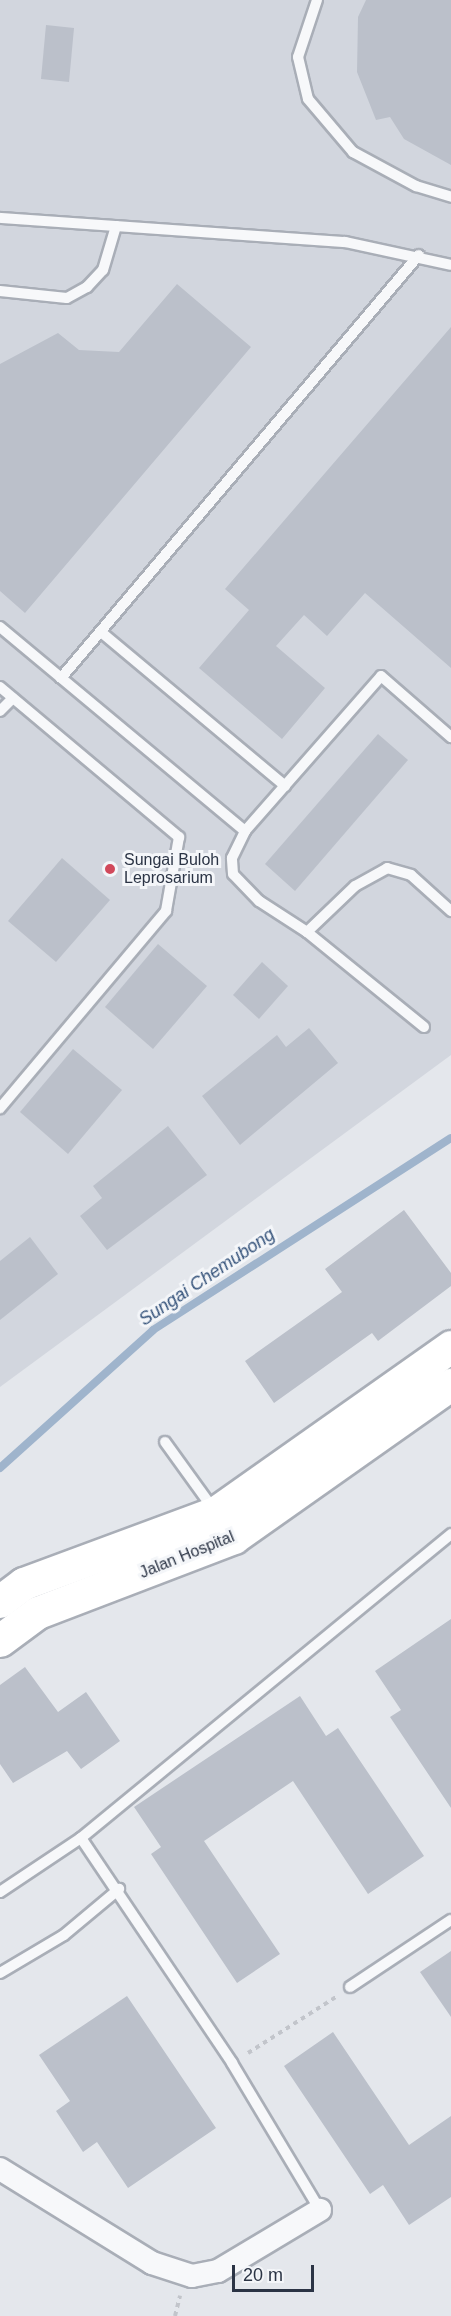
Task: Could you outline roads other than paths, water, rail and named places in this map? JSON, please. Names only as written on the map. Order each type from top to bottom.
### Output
[{"type":"main road","name":"Jalan Hospital","points":[[0,1602],[24,1584],[225,1526],[451,1347]]},
{"type":"main road","name":"Jalan Hospital","points":[[0,1641],[38,1612],[225,1526],[451,1385]]},
{"type":"street","points":[[0,2169],[152,2263],[192,2276],[218,2271],[320,2210]]},
{"type":"lane","points":[[317,0],[298,57],[308,99],[353,152],[416,186],[451,197]]},
{"type":"lane","points":[[0,218],[345,242],[419,255],[451,265]]},
{"type":"lane","points":[[0,291],[67,298],[87,287],[103,270],[116,226]]},
{"type":"lane","points":[[61,678],[419,255]]},
{"type":"lane","points":[[0,627],[245,831]]},
{"type":"lane","points":[[100,632],[285,786]]},
{"type":"lane","points":[[424,1027],[307,932],[259,901],[233,874],[232,858],[245,831],[381,676],[451,736]]},
{"type":"lane","points":[[0,687],[179,837],[166,912],[0,1108]]},
{"type":"lane","points":[[0,711],[13,698]]},
{"type":"lane","points":[[307,932],[355,886],[387,868],[411,875],[451,911]]},
{"type":"lane","points":[[165,1442],[225,1526]]},
{"type":"lane","points":[[0,1892],[81,1838],[451,1534]]},
{"type":"lane","points":[[81,1838],[119,1889],[232,2063],[320,2210]]},
{"type":"lane","points":[[0,1973],[64,1935],[119,1889]]},
{"type":"lane","points":[[350,1988],[451,1920]]},
{"type":"waterway","name":"Sungai Chemubong","points":[[0,1468],[153,1330],[451,1138]]},
{"type":"place","name":"Sungai Buloh Leprosarium","points":[[110,869]]}]
